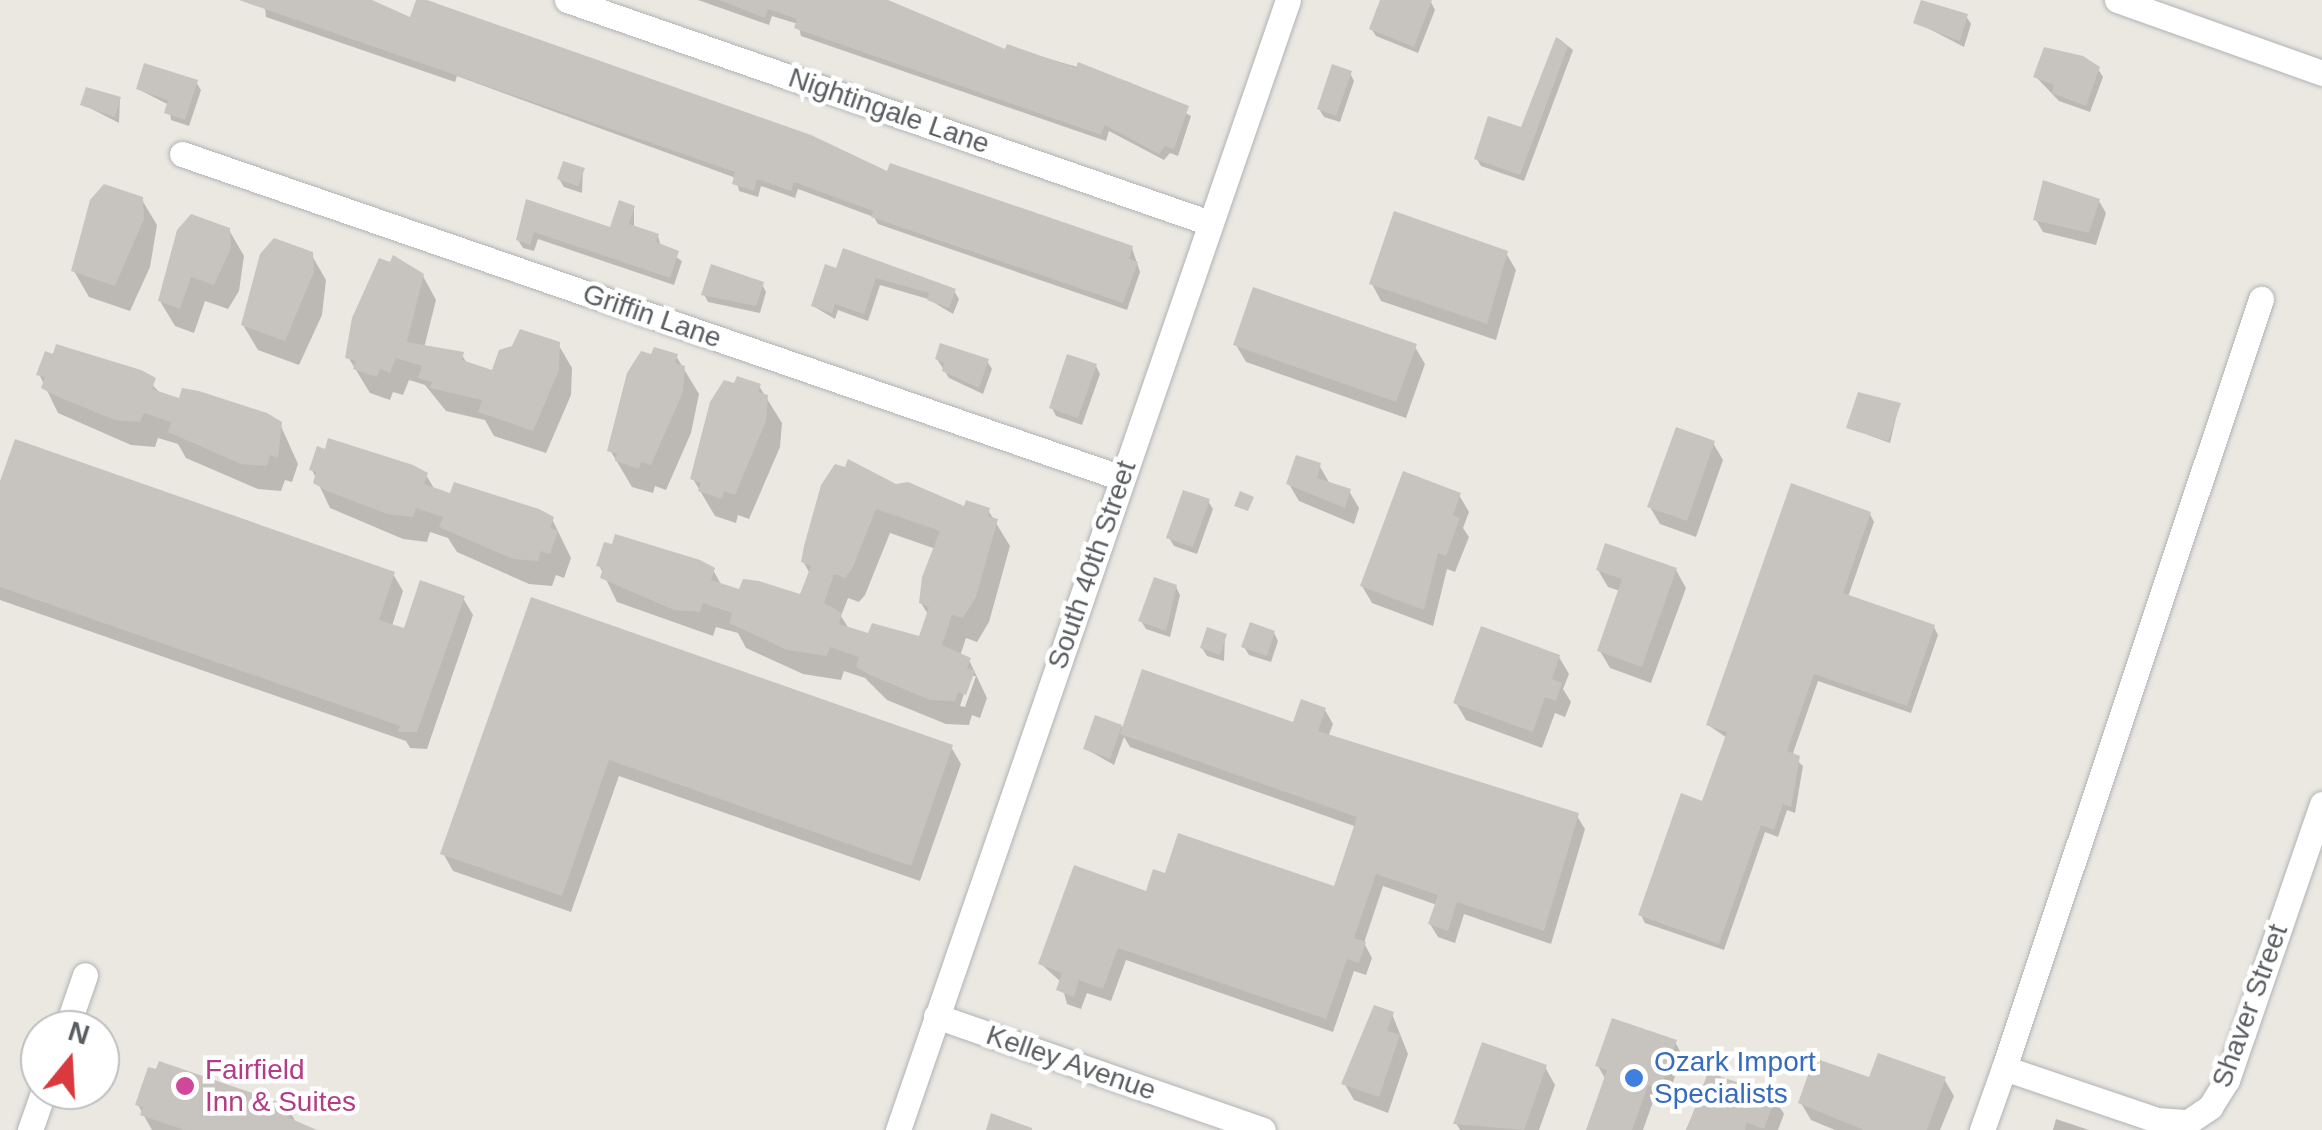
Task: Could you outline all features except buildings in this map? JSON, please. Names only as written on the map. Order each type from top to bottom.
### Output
[{"type":"street","name":"Nightingale Lane","points":[[567,0],[1210,223]]},
{"type":"street","name":"South 40th Street","points":[[898,1130],[1288,0]]},
{"type":"street","points":[[2117,0],[2322,73]]},
{"type":"street","name":"Griffin Lane","points":[[182,154],[1122,478]]},
{"type":"street","points":[[1982,1130],[2261,299]]},
{"type":"street","name":"Shaver Street","points":[[2004,1068],[2157,1120],[2188,1122],[2210,1107],[2226,1080],[2322,804]]},
{"type":"street","points":[[73,1010],[86,975]]},
{"type":"street","name":"Kelley Avenue","points":[[936,1016],[1263,1130]]},
{"type":"place","name":"Ozark Import Specialists","points":[[1634,1078]]},
{"type":"place","name":"Fairfield Inn & Suites","points":[[185,1086]]}]
